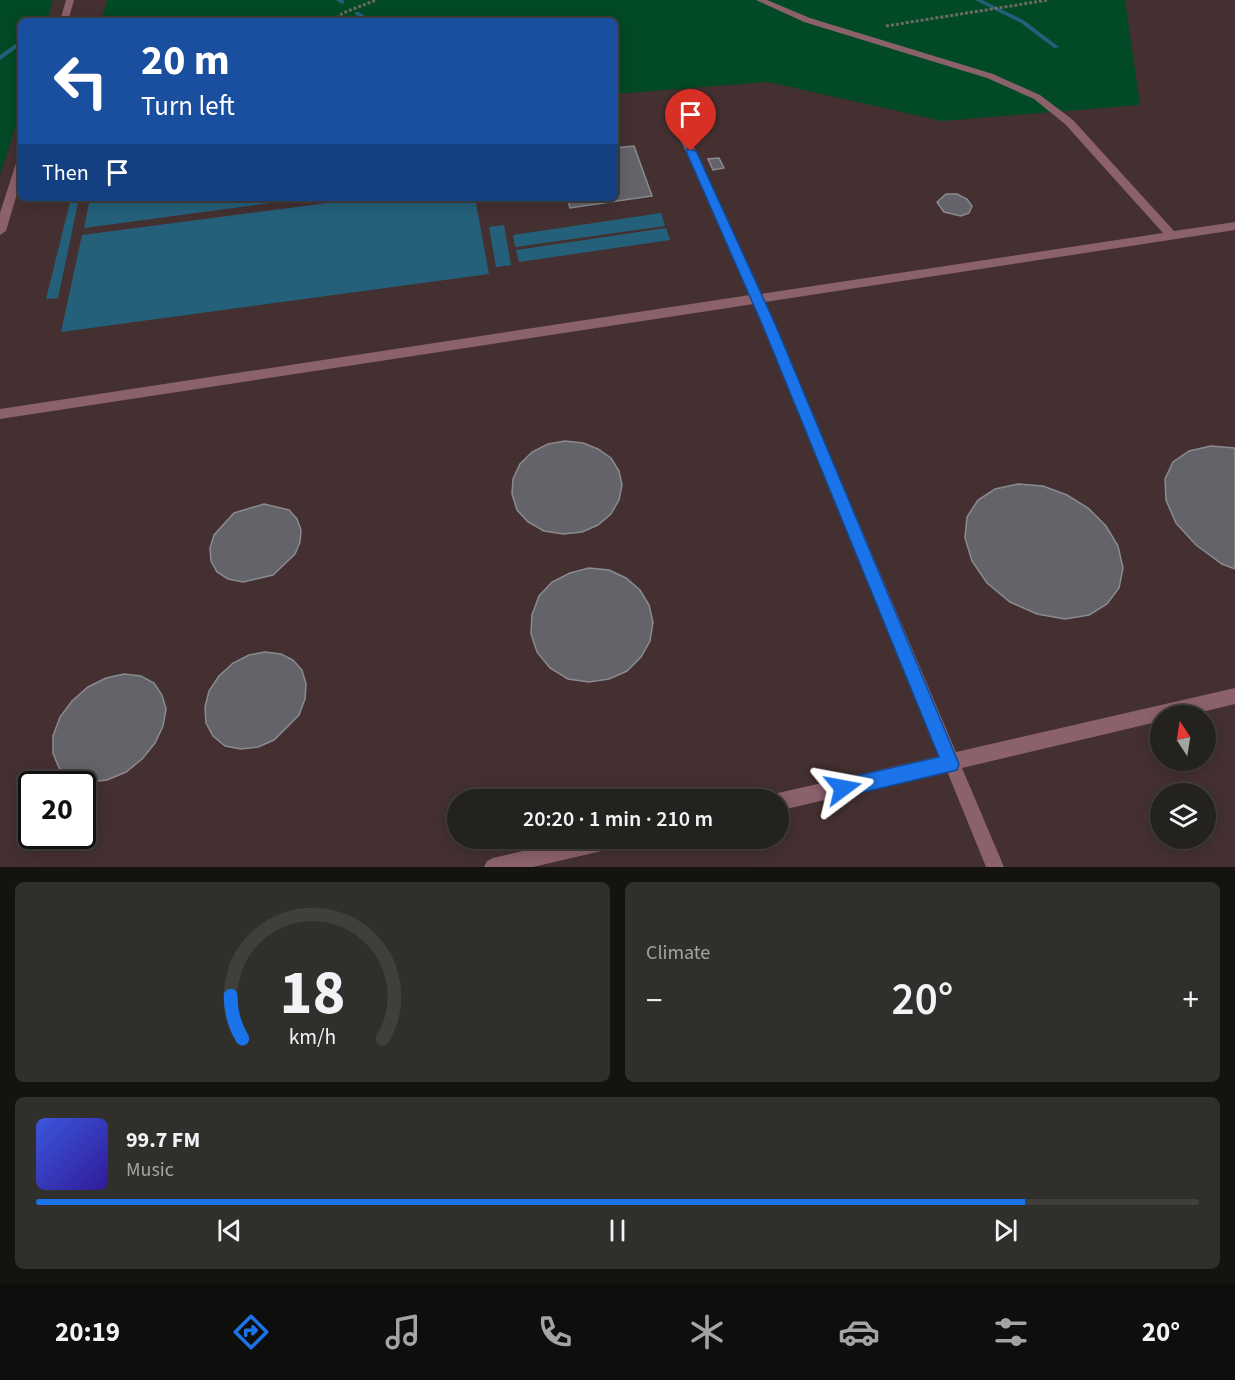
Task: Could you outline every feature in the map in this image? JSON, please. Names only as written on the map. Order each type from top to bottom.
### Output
[{"type":"lane","points":[[65,18],[70,0]]},
{"type":"lane","points":[[760,0],[807,20],[990,76],[1037,97],[1069,122],[1171,235]]},
{"type":"lane","points":[[681,130],[757,299],[995,867]]},
{"type":"lane","points":[[0,231],[18,173]]},
{"type":"lane","points":[[0,414],[1235,226]]},
{"type":"lane","points":[[789,800],[1235,696]]},
{"type":"lane","points":[[493,867],[571,849]]},
{"type":"path","points":[[336,18],[376,0]]},
{"type":"path","points":[[847,31],[1048,0]]},
{"type":"shaded area","points":[[0,0],[1235,0],[1235,867],[0,867]]},
{"type":"green space","points":[[0,0],[53,0],[48,18],[18,18],[18,119],[0,175]]},
{"type":"green space","points":[[107,0],[1125,0],[1140,105],[942,121],[768,82],[618,94],[618,18],[102,18]]},
{"type":"water","points":[[70,201],[78,201],[58,298],[46,299]]},
{"type":"water","points":[[89,201],[286,201],[84,228]]},
{"type":"water","points":[[343,201],[476,201],[489,274],[61,332],[82,235]]},
{"type":"water","points":[[661,213],[665,226],[515,247],[513,235]]},
{"type":"water","points":[[504,225],[511,265],[496,267],[489,227]]},
{"type":"water","points":[[666,228],[670,240],[519,262],[516,250]]},
{"type":"building","points":[[634,146],[652,196],[618,201],[618,148]]},
{"type":"building","points":[[719,158],[724,168],[713,170],[708,159]]},
{"type":"building","points":[[946,194],[957,194],[967,199],[972,206],[969,213],[961,216],[944,212],[937,202]]},
{"type":"building","points":[[568,201],[618,201],[570,208]]},
{"type":"building","points":[[565,441],[583,443],[611,458],[619,471],[622,485],[619,500],[611,514],[598,525],[582,532],[563,534],[544,531],[528,522],[517,510],[512,494],[513,479],[520,464],[532,452],[548,444]]},
{"type":"building","points":[[1211,446],[1235,448],[1235,569],[1222,564],[1196,545],[1176,523],[1166,500],[1165,479],[1173,462],[1189,451]]},
{"type":"building","points":[[1018,484],[1043,486],[1067,495],[1088,508],[1106,526],[1118,546],[1123,568],[1119,588],[1107,604],[1089,615],[1065,619],[1037,614],[1010,602],[987,583],[972,561],[965,538],[967,517],[978,500],[995,489]]},
{"type":"building","points":[[264,504],[289,510],[297,519],[301,530],[300,542],[295,554],[273,575],[243,582],[228,579],[217,572],[211,561],[210,548],[214,535],[234,513]]},
{"type":"building","points":[[589,568],[609,570],[626,578],[640,590],[649,605],[653,622],[650,641],[641,657],[627,671],[609,679],[589,682],[568,679],[550,668],[537,652],[531,634],[532,615],[539,596],[552,582],[570,573]]},
{"type":"building","points":[[265,652],[281,654],[293,660],[302,670],[306,684],[305,699],[299,715],[274,740],[258,747],[241,749],[225,746],[213,736],[206,723],[205,707],[209,691],[219,676],[233,663],[249,655]]},
{"type":"building","points":[[124,674],[141,676],[154,683],[162,695],[166,709],[163,726],[155,743],[142,759],[126,772],[107,780],[96,781],[96,771],[63,771],[59,768],[53,753],[53,736],[60,717],[72,701],[88,687],[106,678]]},
{"type":"waterway","points":[[978,0],[1023,22],[1056,47]]},
{"type":"waterway","points":[[357,13],[364,18]]},
{"type":"waterway","points":[[0,58],[18,44]]},
{"type":"route","points":[[691,151],[769,324],[950,764],[843,788]]}]
